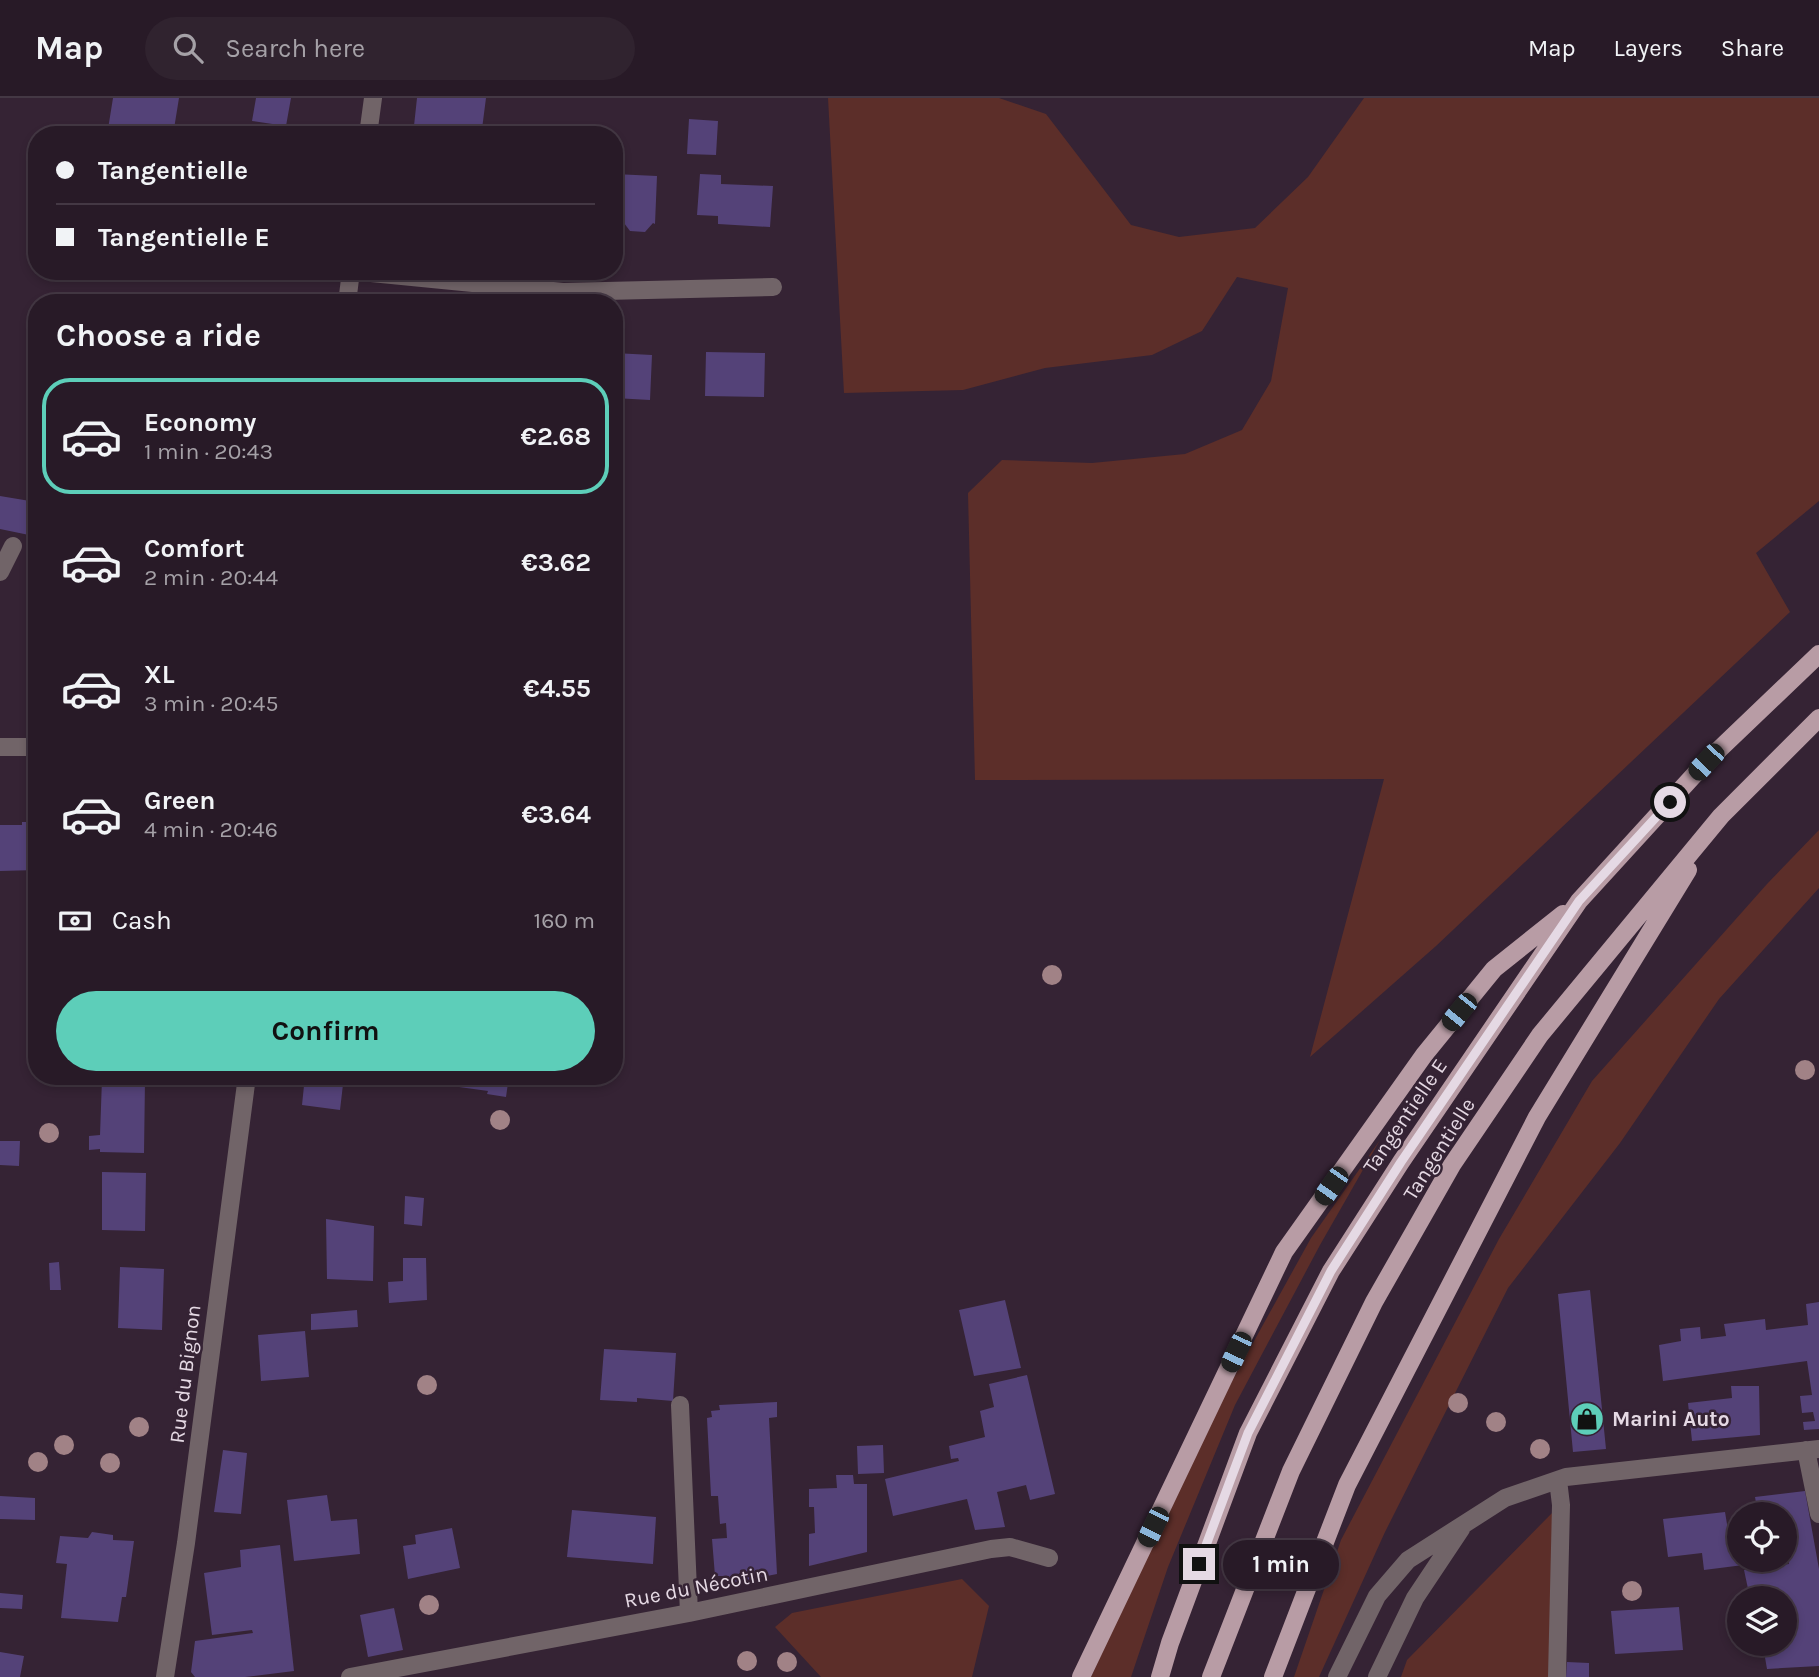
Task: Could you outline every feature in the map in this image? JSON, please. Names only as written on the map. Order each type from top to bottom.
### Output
[{"type":"main road","points":[[1082,1677],[1284,1252],[1423,1055],[1494,969],[1579,901],[1706,762],[1819,654]]},
{"type":"main road","name":"Tangentielle","points":[[1211,1677],[1291,1471],[1374,1302],[1452,1165],[1541,1035],[1721,816],[1819,718]]},
{"type":"main road","points":[[1273,1677],[1347,1485],[1537,1118],[1721,816]]},
{"type":"main road","name":"Tangentielle E","points":[[1160,1677],[1170,1643],[1248,1433],[1331,1271],[1401,1162],[1579,901]]},
{"type":"street","points":[[369,126],[373,98]]},
{"type":"street","points":[[442,280],[563,292],[774,287]]},
{"type":"street","points":[[0,572],[13,547]]},
{"type":"street","points":[[0,747],[28,747]]},
{"type":"street","name":"Rue du Bignon","points":[[165,1677],[186,1543],[246,1085]]},
{"type":"street","points":[[680,1405],[689,1613]]},
{"type":"street","points":[[1337,1677],[1377,1596],[1408,1560],[1505,1498],[1566,1477],[1812,1450],[1819,1514]]},
{"type":"street","points":[[1557,1677],[1562,1505],[1559,1480]]},
{"type":"street","points":[[1377,1677],[1415,1598],[1467,1521]]},
{"type":"street","name":"Rue du Nécotin","points":[[350,1677],[689,1613],[991,1549],[1010,1547],[1049,1558]]},
{"type":"shaded area","points":[[828,98],[999,98],[1046,114],[1131,225],[1179,237],[1255,228],[1308,177],[1364,98],[1819,98],[1819,501],[1756,553],[1790,612],[1436,946],[1310,1057],[1384,779],[975,780],[968,493],[1002,460],[1092,463],[1185,454],[1242,430],[1271,381],[1288,288],[1237,277],[1202,331],[1152,355],[1045,368],[963,390],[844,393]]},
{"type":"shaded area","points":[[1819,830],[1819,888],[1719,999],[1620,1143],[1508,1288],[1385,1532],[1319,1677],[1294,1677],[1341,1540],[1499,1239],[1592,1081],[1767,884]]},
{"type":"shaded area","points":[[1380,1140],[1320,1245],[1235,1405],[1168,1567],[1131,1677],[1091,1677],[1222,1399],[1311,1238]]},
{"type":"shaded area","points":[[1555,1510],[1551,1677],[1401,1677],[1407,1660]]},
{"type":"shaded area","points":[[962,1579],[989,1606],[972,1677],[821,1677],[775,1627],[792,1613]]},
{"type":"building","points":[[113,98],[179,98],[174,126],[108,126]]},
{"type":"building","points":[[256,98],[291,98],[286,126],[252,121]]},
{"type":"building","points":[[417,98],[486,98],[482,126],[414,126]]},
{"type":"building","points":[[689,119],[718,121],[716,155],[687,154]]},
{"type":"building","points":[[623,174],[657,176],[655,224],[645,232],[630,231],[624,219]]},
{"type":"building","points":[[700,174],[721,175],[721,184],[773,186],[770,227],[718,224],[718,216],[697,215]]},
{"type":"building","points":[[706,352],[765,353],[764,397],[705,396]]},
{"type":"building","points":[[623,353],[652,355],[650,400],[623,398]]},
{"type":"building","points":[[0,496],[28,501],[28,535],[0,529]]},
{"type":"building","points":[[22,822],[28,822],[28,870],[0,871],[0,825],[22,825]]},
{"type":"building","points":[[102,1085],[145,1085],[144,1153],[89,1150],[89,1136],[100,1135]]},
{"type":"building","points":[[304,1085],[343,1085],[340,1110],[302,1105]]},
{"type":"building","points":[[444,1085],[508,1085],[506,1097],[487,1094],[488,1091]]},
{"type":"building","points":[[0,1141],[20,1141],[19,1166],[0,1165]]},
{"type":"building","points":[[102,1172],[146,1173],[145,1231],[102,1230]]},
{"type":"building","points":[[405,1196],[424,1198],[422,1226],[404,1224]]},
{"type":"building","points":[[326,1219],[374,1226],[373,1281],[327,1279]]},
{"type":"building","points":[[403,1258],[426,1258],[427,1300],[389,1303],[388,1282],[403,1281]]},
{"type":"building","points":[[59,1262],[61,1290],[50,1290],[49,1263]]},
{"type":"building","points":[[120,1267],[164,1269],[162,1330],[118,1328]]},
{"type":"building","points":[[1590,1290],[1606,1449],[1573,1452],[1558,1294]]},
{"type":"building","points":[[1005,1300],[1021,1368],[974,1376],[959,1310]]},
{"type":"building","points":[[1819,1302],[1819,1429],[1804,1430],[1803,1422],[1815,1421],[1813,1412],[1802,1413],[1800,1396],[1812,1395],[1807,1361],[1663,1381],[1659,1345],[1681,1341],[1680,1329],[1700,1327],[1701,1339],[1726,1336],[1724,1324],[1765,1319],[1766,1330],[1808,1325],[1806,1304]]},
{"type":"building","points":[[357,1310],[358,1327],[311,1330],[311,1314]]},
{"type":"building","points":[[305,1331],[309,1377],[261,1381],[258,1335]]},
{"type":"building","points":[[604,1349],[676,1353],[673,1401],[637,1398],[637,1402],[600,1400]]},
{"type":"building","points":[[1027,1375],[1055,1494],[1030,1500],[1026,1485],[997,1492],[1005,1527],[975,1530],[967,1499],[893,1516],[885,1479],[959,1461],[958,1458],[951,1459],[949,1446],[985,1437],[980,1411],[994,1407],[989,1384]]},
{"type":"building","points":[[1731,1386],[1759,1386],[1760,1435],[1692,1441],[1688,1403],[1732,1398]]},
{"type":"building","points":[[777,1402],[777,1417],[769,1418],[777,1574],[731,1583],[729,1576],[715,1576],[712,1539],[727,1538],[726,1523],[720,1524],[718,1496],[711,1496],[707,1418],[712,1417],[711,1411],[720,1410],[719,1405]]},
{"type":"building","points":[[883,1445],[884,1473],[858,1474],[857,1446]]},
{"type":"building","points":[[223,1450],[247,1453],[241,1514],[214,1512]]},
{"type":"building","points":[[836,1475],[853,1475],[854,1484],[867,1484],[867,1552],[809,1566],[809,1534],[815,1533],[814,1507],[809,1507],[809,1489],[837,1488]]},
{"type":"building","points":[[1805,1491],[1819,1569],[1819,1666],[1767,1669],[1765,1656],[1797,1656],[1797,1586],[1747,1586],[1744,1572],[1797,1572],[1797,1502],[1756,1502],[1755,1497]]},
{"type":"building","points":[[327,1495],[331,1521],[357,1519],[360,1554],[294,1561],[287,1500]]},
{"type":"building","points":[[0,1496],[35,1498],[35,1520],[0,1519]]},
{"type":"building","points":[[572,1510],[656,1517],[653,1564],[567,1557]]},
{"type":"building","points":[[1725,1512],[1727,1567],[1704,1570],[1702,1553],[1668,1557],[1663,1519]]},
{"type":"building","points":[[452,1528],[460,1568],[408,1579],[403,1546],[416,1544],[415,1535]]},
{"type":"building","points":[[92,1532],[113,1535],[113,1540],[134,1541],[126,1597],[122,1597],[118,1622],[61,1618],[67,1564],[56,1563],[60,1536],[88,1538]]},
{"type":"building","points":[[280,1545],[294,1671],[245,1677],[195,1677],[191,1672],[195,1641],[253,1633],[252,1630],[212,1635],[204,1573],[241,1567],[240,1550]]},
{"type":"building","points":[[0,1593],[23,1595],[22,1609],[0,1608]]},
{"type":"building","points":[[1679,1607],[1683,1650],[1615,1654],[1611,1611]]},
{"type":"building","points":[[394,1608],[403,1650],[368,1657],[360,1615]]},
{"type":"building","points":[[0,1652],[24,1656],[20,1677],[0,1677]]},
{"type":"building","points":[[1567,1662],[1589,1663],[1589,1677],[1566,1677]]},
{"type":"place","name":"Marini Auto","points":[[1587,1419]]},
{"type":"route","points":[[1199,1564],[1248,1433],[1331,1271],[1401,1162],[1579,901],[1670,802]]}]
